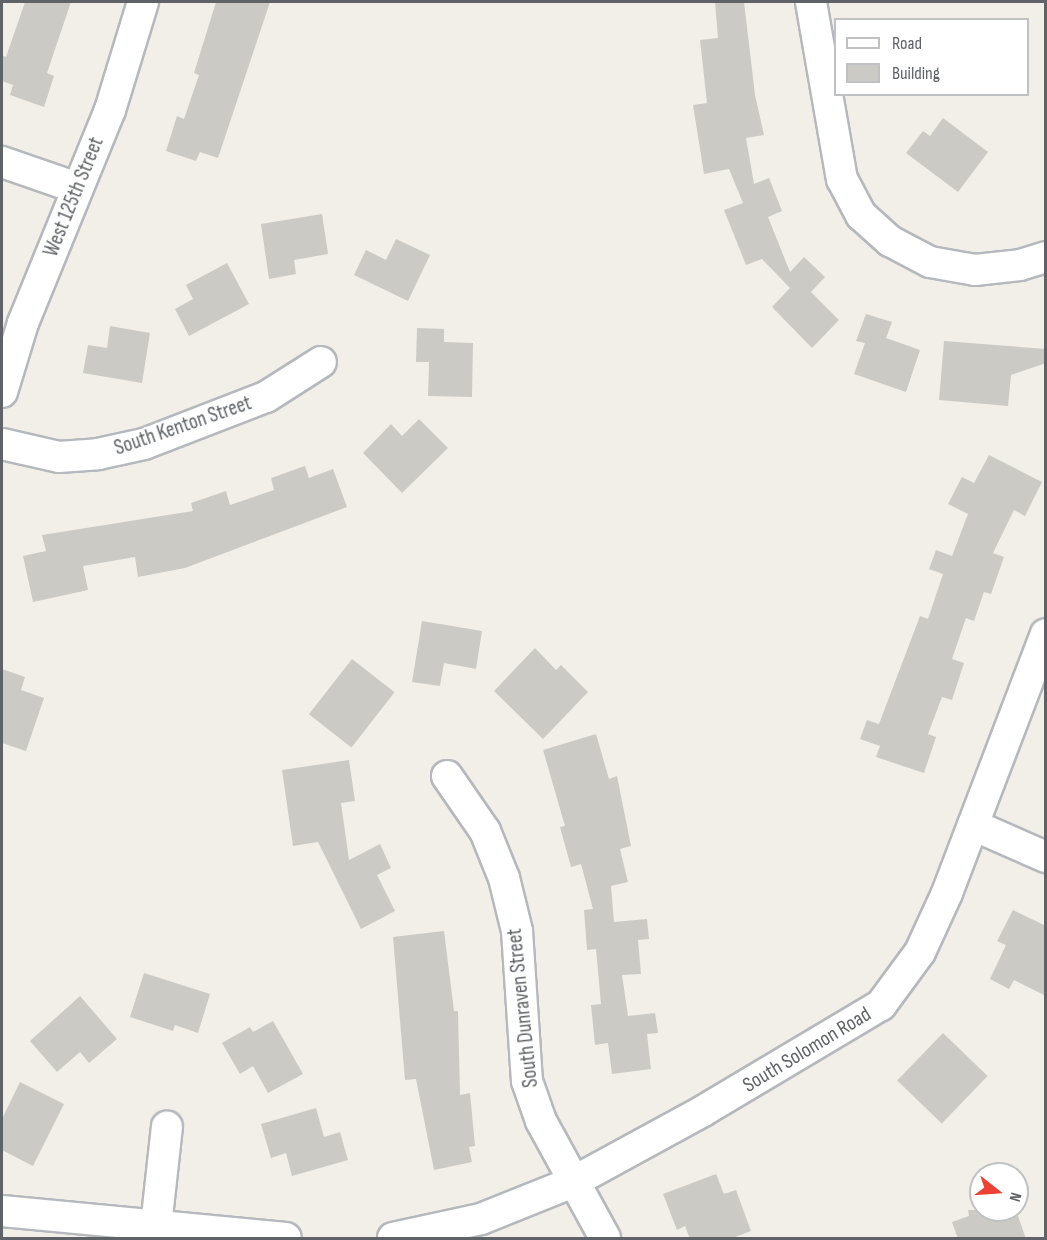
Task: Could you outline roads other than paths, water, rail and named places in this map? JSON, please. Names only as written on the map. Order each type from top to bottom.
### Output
[{"type":"street","name":"West 125th Street","points":[[2,392],[23,323],[126,62],[143,2]]},
{"type":"street","points":[[811,2],[842,179],[861,215],[890,241],[930,262],[975,270],[1020,265],[1046,257]]},
{"type":"street","points":[[2,162],[77,188]]},
{"type":"street","name":"South Kenton Street","points":[[2,444],[59,457],[98,454],[144,444],[266,396],[321,362]]},
{"type":"street","name":"South Solomon Road","points":[[393,1239],[481,1220],[573,1182],[703,1111],[881,1005],[920,952],[973,825],[1046,634]]},
{"type":"street","name":"South Dunraven Street","points":[[447,776],[485,831],[504,878],[517,931],[527,1081],[541,1121],[605,1239]]},
{"type":"street","points":[[973,825],[1046,857]]},
{"type":"street","points":[[156,1226],[167,1127]]},
{"type":"street","points":[[2,1210],[286,1239]]}]
